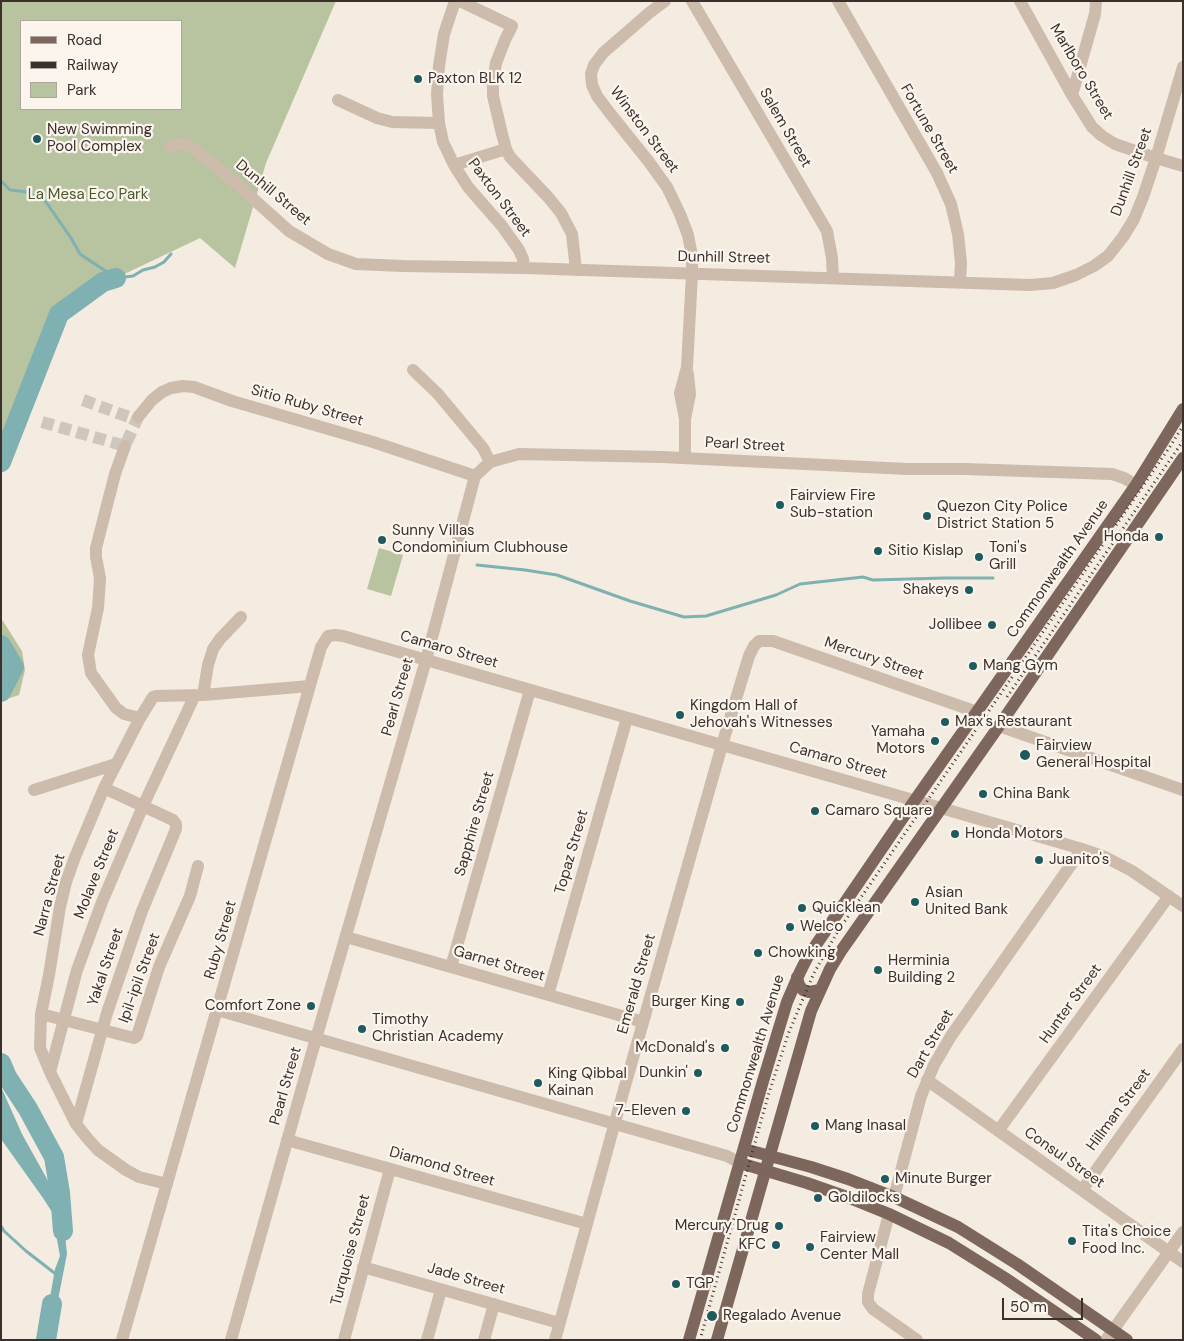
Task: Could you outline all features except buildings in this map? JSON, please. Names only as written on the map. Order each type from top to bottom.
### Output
[{"type":"main road","name":"Commonwealth Avenue","points":[[689,1340],[790,996],[807,958],[915,800],[1136,485],[1183,409]]},
{"type":"main road","points":[[717,1340],[812,1007],[830,968],[1181,464]]},
{"type":"main road","points":[[797,977],[799,985],[803,990],[811,992],[820,990]]},
{"type":"main road","points":[[790,996],[798,992],[805,994],[810,998],[812,1007]]},
{"type":"main road","points":[[744,1149],[820,1170],[894,1197],[966,1232],[1017,1264],[1109,1335],[1126,1340]]},
{"type":"main road","points":[[740,1163],[807,1183],[889,1214],[949,1243],[1005,1278],[1096,1340]]},
{"type":"street","name":"Paxton Street","points":[[455,1],[444,34],[439,66],[437,94],[439,123],[444,142],[454,166],[468,188],[510,237],[523,259],[524,268]]},
{"type":"street","points":[[460,1],[512,26],[496,63],[493,80],[493,96],[506,149],[510,156],[562,213],[572,234],[576,270]]},
{"type":"street","name":"Winston Street","points":[[665,1],[603,53],[594,65],[591,74],[592,85],[597,96],[667,187],[688,235],[692,256],[686,366],[690,394],[685,419],[684,458]]},
{"type":"street","name":"Salem Street","points":[[692,1],[827,231],[832,258],[833,278]]},
{"type":"street","name":"Fortune Street","points":[[838,1],[937,173],[951,204],[958,234],[961,263],[960,282]]},
{"type":"street","name":"Marlboro Street","points":[[1020,1],[1092,127],[1115,144],[1183,166]]},
{"type":"street","points":[[1072,95],[1096,1]]},
{"type":"street","name":"Dunhill Street","points":[[170,147],[183,143],[191,147],[221,170],[282,226],[307,243],[340,260],[365,265],[524,268],[1030,285],[1053,283],[1094,266],[1108,256],[1123,238],[1134,219],[1156,158],[1183,67]]},
{"type":"street","points":[[338,100],[377,118],[392,122],[439,123]]},
{"type":"street","points":[[454,166],[506,149]]},
{"type":"street","points":[[413,370],[438,394],[483,448],[490,462]]},
{"type":"street","name":"Sitio Ruby Street","points":[[138,417],[148,404],[162,392],[183,386],[194,387],[232,401],[372,442],[475,476]]},
{"type":"street","points":[[125,446],[115,474],[96,548],[100,578],[98,608],[88,655],[92,673],[116,708],[124,714],[140,718]]},
{"type":"street","name":"Pearl Street","points":[[231,1340],[426,660],[475,476],[490,462],[519,454],[684,458],[907,469],[1112,474],[1136,485]]},
{"type":"street","name":"Molave Street","points":[[50,1072],[82,957],[102,902],[143,806],[199,695],[213,649],[241,617]]},
{"type":"street","name":"Camaro Street","points":[[328,636],[343,636],[1082,849],[1116,862],[1132,871],[1183,906]]},
{"type":"street","name":"Ruby Street","points":[[122,1340],[321,647],[328,636]]},
{"type":"street","name":"Mercury Street","points":[[759,641],[773,641],[977,712]]},
{"type":"street","name":"Emerald Street","points":[[555,1340],[722,745],[748,656],[759,641]]},
{"type":"street","name":"Narra Street","points":[[167,1184],[139,1177],[98,1150],[76,1124],[40,1048],[41,1014],[66,882],[104,788],[140,718],[154,697],[310,686]]},
{"type":"street","name":"Sapphire Street","points":[[451,967],[530,690]]},
{"type":"street","name":"Topaz Street","points":[[548,995],[627,718]]},
{"type":"street","points":[[999,726],[1183,790]]},
{"type":"street","points":[[34,790],[116,764]]},
{"type":"street","points":[[104,788],[143,806]]},
{"type":"street","name":"Yakal Street","points":[[76,1124],[102,1030],[139,920],[176,830],[176,824],[173,820],[143,806]]},
{"type":"street","name":"Dart Street","points":[[894,1197],[927,1080],[951,1036],[1082,849]]},
{"type":"street","name":"Ipil-ipil Street","points":[[41,1014],[134,1038],[137,1036],[160,967],[190,896],[198,866]]},
{"type":"street","name":"Hunter Street","points":[[998,1131],[1169,896]]},
{"type":"street","name":"Garnet Street","points":[[346,937],[643,1022]]},
{"type":"street","points":[[217,1010],[727,1156],[740,1163]]},
{"type":"street","name":"Hillman Street","points":[[1082,1190],[1183,1050]]},
{"type":"street","name":"Consul Street","points":[[927,1080],[1183,1262]]},
{"type":"street","name":"Diamond Street","points":[[288,1140],[587,1224]]},
{"type":"street","points":[[727,1156],[744,1149]]},
{"type":"street","name":"Turquoise Street","points":[[344,1340],[390,1169]]},
{"type":"street","points":[[889,1214],[868,1294],[868,1302],[872,1309],[917,1340]]},
{"type":"street","points":[[1109,1335],[1183,1232]]},
{"type":"street","name":"Jade Street","points":[[363,1268],[559,1323]]},
{"type":"street","points":[[427,1340],[441,1290]]},
{"type":"street","points":[[484,1340],[494,1304]]},
{"type":"green space","name":"La Mesa Eco Park","points":[[1,1],[336,1],[266,163],[235,268],[200,238],[116,278],[103,282],[59,314],[1,462]]},
{"type":"green space","points":[[379,548],[403,555],[391,596],[367,589]]},
{"type":"green space","points":[[1,618],[22,651],[25,670],[19,695],[1,701]]},
{"type":"water","points":[[1,1087],[22,1134],[62,1206],[67,1254],[57,1305],[52,1317],[52,1340],[48,1340],[49,1303],[55,1269],[60,1256],[52,1212],[1,1139]]},
{"type":"waterway","points":[[1,181],[10,190],[28,192],[46,202],[80,254],[116,278],[133,276],[143,270],[155,267],[164,262],[171,254]]},
{"type":"waterway","points":[[1,462],[59,314],[103,282],[116,278]]},
{"type":"waterway","points":[[477,565],[557,575],[630,601],[684,617],[706,616],[776,595],[800,584],[863,577],[873,580],[993,578]]},
{"type":"waterway","points":[[1,645],[14,667],[1,692]]},
{"type":"waterway","points":[[1,1063],[7,1077],[28,1109],[54,1157],[60,1193],[63,1231]]},
{"type":"waterway","points":[[1,1226],[26,1251],[57,1275]]},
{"type":"waterway","points":[[46,1340],[52,1304]]},
{"type":"tunnel","points":[[83,400],[137,420]]},
{"type":"tunnel","points":[[42,422],[125,446],[138,417]]},
{"type":"railway","points":[[700,1340],[768,1096],[789,1032],[814,973],[838,931],[1183,426]]},
{"type":"railway","points":[[1007,697],[1183,441]]},
{"type":"place","name":"Paxton BLK 12","points":[[418,79]]},
{"type":"place","name":"New Swimming Pool Complex","points":[[37,139]]},
{"type":"place","name":"Fairview Fire Sub-station","points":[[780,505]]},
{"type":"place","name":"Quezon City Police District Station 5","points":[[927,516]]},
{"type":"place","name":"Honda","points":[[1159,537]]},
{"type":"place","name":"Sunny Villas Condominium Clubhouse","points":[[382,540]]},
{"type":"place","name":"Sitio Kislap","points":[[878,551]]},
{"type":"place","name":"Toni's Grill","points":[[979,557]]},
{"type":"place","name":"Shakeys","points":[[969,590]]},
{"type":"place","name":"Jollibee","points":[[992,625]]},
{"type":"place","name":"Mang Gym","points":[[973,666]]},
{"type":"place","name":"Kingdom Hall of Jehovah's Witnesses","points":[[680,715]]},
{"type":"place","name":"Max's Restaurant","points":[[945,722]]},
{"type":"place","name":"Yamaha Motors","points":[[935,741]]},
{"type":"place","name":"Fairview General Hospital","points":[[1025,755]]},
{"type":"place","name":"China Bank","points":[[983,794]]},
{"type":"place","name":"Camaro Square","points":[[815,811]]},
{"type":"place","name":"Honda Motors","points":[[955,834]]},
{"type":"place","name":"Juanito's","points":[[1039,860]]},
{"type":"place","name":"Asian United Bank","points":[[915,902]]},
{"type":"place","name":"Quicklean","points":[[802,908]]},
{"type":"place","name":"Welco","points":[[790,927]]},
{"type":"place","name":"Chowking","points":[[758,953]]},
{"type":"place","name":"Herminia Building 2","points":[[878,970]]},
{"type":"place","name":"Burger King","points":[[740,1002]]},
{"type":"place","name":"Comfort Zone","points":[[311,1006]]},
{"type":"place","name":"Timothy Christian Academy","points":[[362,1029]]},
{"type":"place","name":"McDonald's","points":[[725,1048]]},
{"type":"place","name":"Dunkin'","points":[[698,1073]]},
{"type":"place","name":"King Qibbal Kainan","points":[[538,1083]]},
{"type":"place","name":"7-Eleven","points":[[686,1111]]},
{"type":"place","name":"Mang Inasal","points":[[815,1126]]},
{"type":"place","name":"Minute Burger","points":[[885,1179]]},
{"type":"place","name":"Goldilocks","points":[[818,1198]]},
{"type":"place","name":"Mercury Drug","points":[[779,1226]]},
{"type":"place","name":"Tita's Choice Food Inc.","points":[[1072,1241]]},
{"type":"place","name":"KFC","points":[[776,1245]]},
{"type":"place","name":"Fairview Center Mall","points":[[810,1247]]},
{"type":"place","name":"TGP","points":[[676,1284]]},
{"type":"place","name":"Regalado Avenue","points":[[712,1316]]}]
